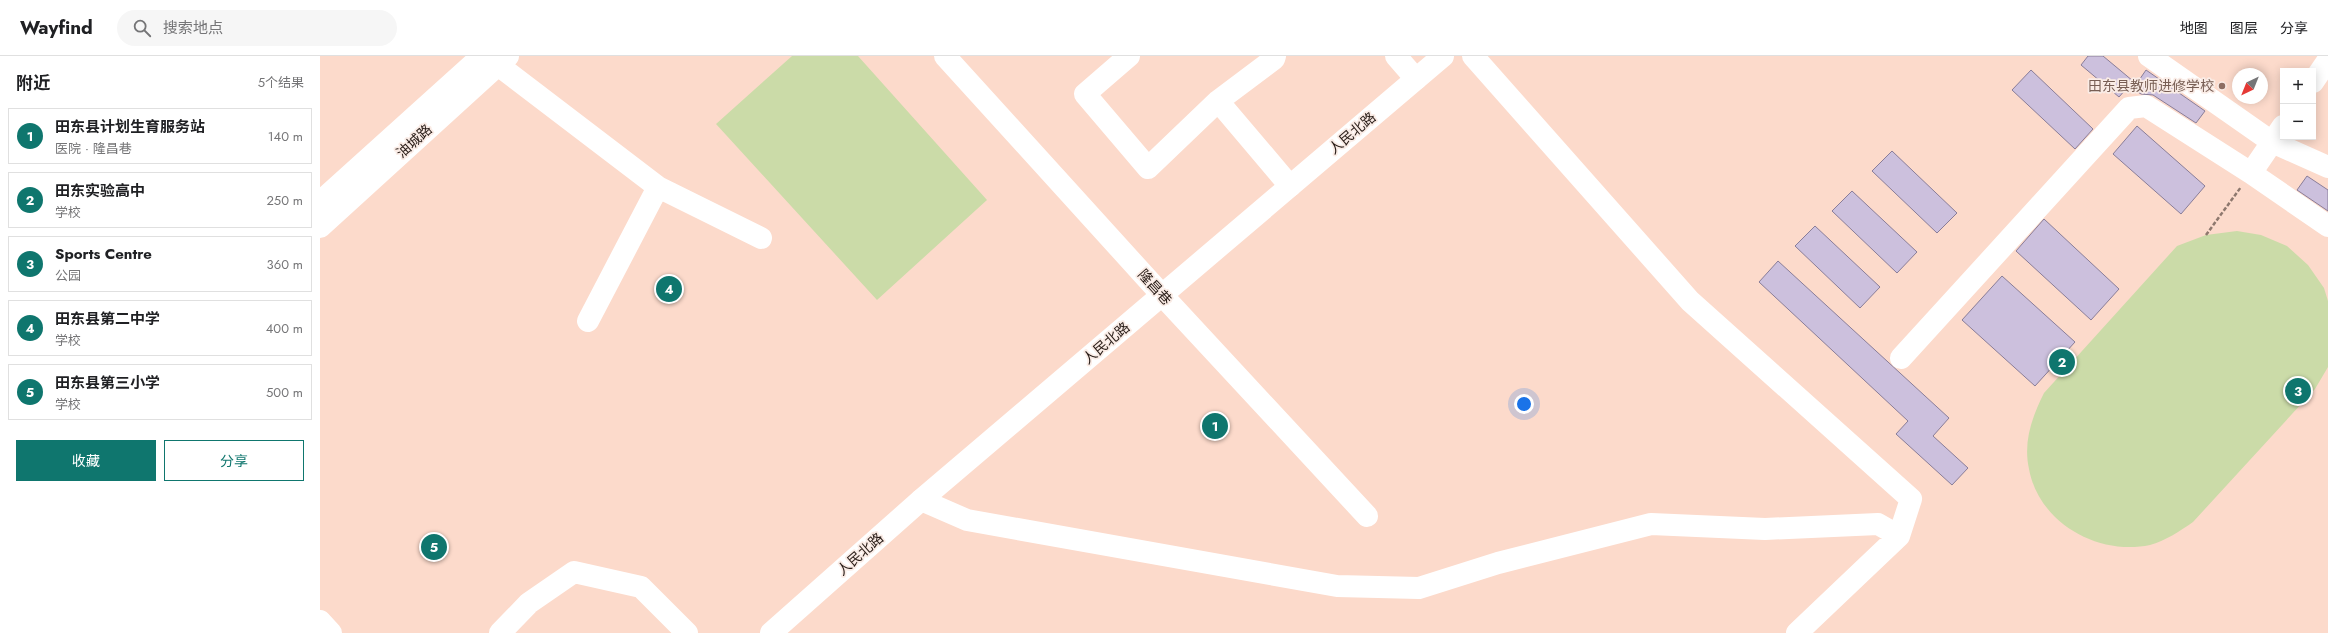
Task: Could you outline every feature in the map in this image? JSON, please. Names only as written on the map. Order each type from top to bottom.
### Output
[{"type":"street","name":"隆昌巷","points":[[945,56],[1162,295],[1367,516]]},
{"type":"street","points":[[1129,56],[1085,94],[1148,168],[1218,101],[1274,59],[1275,56]]},
{"type":"street","points":[[1396,56],[1416,79]]},
{"type":"street","name":"人民北路","points":[[771,633],[921,500],[1442,56]]},
{"type":"street","points":[[1473,56],[1690,301],[1911,499],[1899,536],[1797,633]]},
{"type":"street","points":[[2149,56],[2278,134],[2328,167]]},
{"type":"street","points":[[496,59],[658,187],[761,238]]},
{"type":"street","name":"油城路","points":[[320,202],[496,59]]},
{"type":"street","name":"油城路","points":[[320,227],[496,59]]},
{"type":"street","points":[[2316,78],[2328,60]]},
{"type":"street","points":[[1218,101],[1290,186]]},
{"type":"street","points":[[1901,358],[2129,108],[2146,106],[2251,173],[2328,226]]},
{"type":"street","points":[[2251,173],[2278,134]]},
{"type":"street","points":[[588,321],[658,187]]},
{"type":"street","points":[[921,500],[967,520],[1338,586],[1419,588],[1498,563],[1651,524],[1765,529],[1878,524],[1899,536]]},
{"type":"street","points":[[500,633],[529,603],[574,572],[641,587],[687,633]]},
{"type":"street","points":[[320,620],[331,633]]},
{"type":"path","points":[[2206,235],[2251,173]]},
{"type":"green space","points":[[792,56],[858,56],[987,200],[877,300],[716,124]]},
{"type":"green space","points":[[2237,231],[2261,235],[2287,246],[2308,265],[2324,288],[2328,301],[2328,367],[2315,389],[2193,522],[2183,529],[2156,543],[2130,547],[2111,545],[2092,540],[2074,531],[2058,520],[2045,505],[2035,488],[2029,469],[2027,459],[2028,439],[2032,420],[2044,393],[2177,246],[2206,235]]},
{"type":"building","points":[[2088,56],[2103,56],[2133,81],[2119,97],[2081,65]]},
{"type":"building","points":[[2031,70],[2093,129],[2075,149],[2012,90]]},
{"type":"building","points":[[2146,70],[2205,111],[2196,123],[2153,95],[2141,94],[2133,89]]},
{"type":"building","points":[[2137,126],[2205,186],[2181,214],[2113,154]]},
{"type":"building","points":[[1892,151],[1957,213],[1937,233],[1872,171]]},
{"type":"building","points":[[2307,176],[2328,190],[2328,211],[2297,190]]},
{"type":"building","points":[[1852,191],[1917,252],[1897,273],[1832,211]]},
{"type":"building","points":[[2044,219],[2119,289],[2091,320],[2016,251]]},
{"type":"building","points":[[1815,226],[1880,287],[1860,308],[1795,246]]},
{"type":"building","points":[[1778,261],[1949,418],[1933,436],[1968,468],[1952,485],[1896,434],[1908,421],[1759,282]]},
{"type":"building","points":[[2002,276],[2075,342],[2035,386],[1962,320]]},
{"type":"place","name":"田东县教师进修学校","points":[[2222,86]]},
{"type":"place","name":"田东县第二中学","points":[[669,289]]},
{"type":"place","name":"田东实验高中","points":[[2062,362]]},
{"type":"place","name":"Sports Centre","points":[[2298,391]]},
{"type":"place","name":"田东县计划生育服务站","points":[[1215,426]]},
{"type":"place","name":"田东县第三小学","points":[[434,547]]}]
